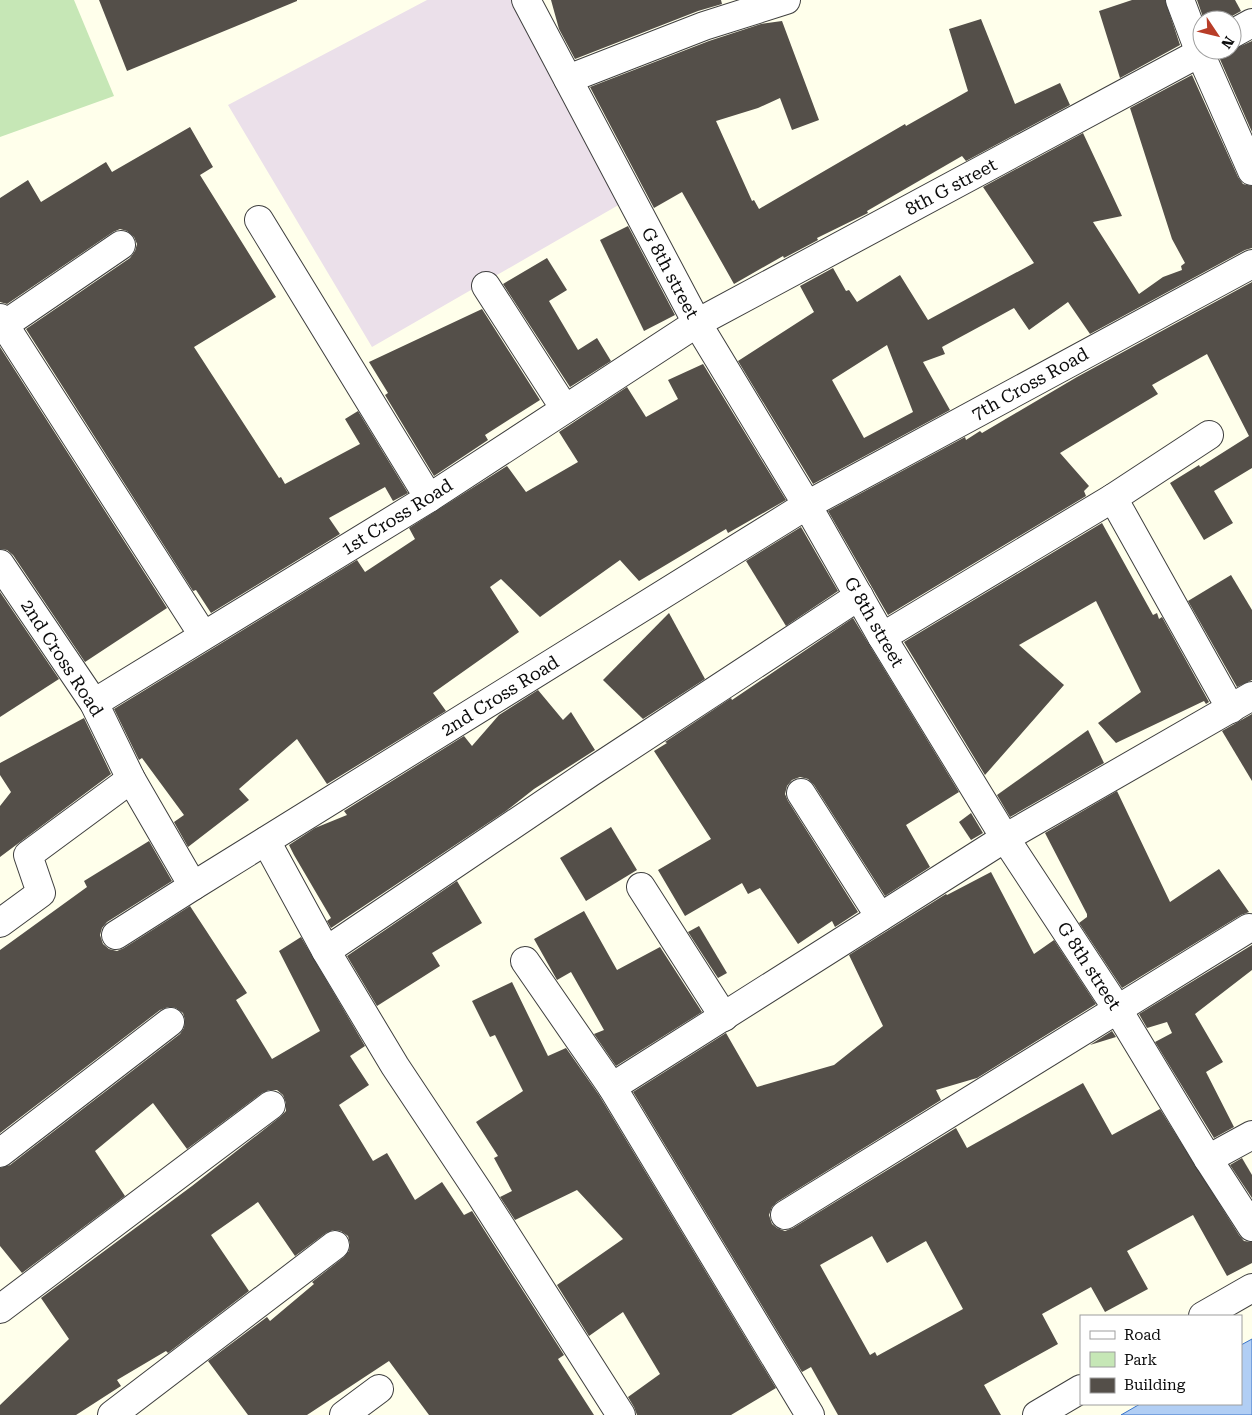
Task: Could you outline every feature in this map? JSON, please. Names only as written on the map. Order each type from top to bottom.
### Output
[{"type":"street","name":"G 8th street","points":[[526,0],[697,323],[807,505],[882,638],[1005,838],[1118,1010],[1208,1159],[1252,1227]]},
{"type":"street","points":[[568,79],[704,26],[786,0]]},
{"type":"street","points":[[1180,0],[1192,27]]},
{"type":"street","name":"8th G street","points":[[697,323],[1192,57]]},
{"type":"street","points":[[1207,60],[1252,171]]},
{"type":"street","points":[[259,220],[429,498]]},
{"type":"street","points":[[121,244],[2,322],[203,635]]},
{"type":"street","name":"7th Cross Road","points":[[807,505],[1252,264]]},
{"type":"street","points":[[486,286],[565,409]]},
{"type":"street","name":"1st Cross Road","points":[[94,703],[429,498],[697,323]]},
{"type":"street","points":[[882,638],[1113,498],[1209,435]]},
{"type":"street","points":[[612,1087],[1005,838],[1241,702],[1113,498]]},
{"type":"street","name":"2nd Cross Road","points":[[116,935],[807,505]]},
{"type":"street","name":"2nd Cross Road","points":[[0,564],[94,703],[131,779],[193,886]]},
{"type":"street","points":[[326,951],[591,772],[859,596]]},
{"type":"street","points":[[0,923],[41,893],[28,855],[131,779]]},
{"type":"street","points":[[800,793],[880,917]]},
{"type":"street","points":[[266,841],[326,951],[395,1066],[480,1194],[621,1415]]},
{"type":"street","points":[[640,887],[724,1017]]},
{"type":"street","points":[[785,1215],[1249,928]]},
{"type":"street","points":[[525,961],[612,1087],[810,1415]]},
{"type":"street","points":[[0,1152],[170,1022]]},
{"type":"street","points":[[0,1308],[271,1105]]},
{"type":"street","points":[[1208,1159],[1252,1135]]},
{"type":"street","points":[[112,1415],[335,1245]]},
{"type":"street","points":[[1206,1315],[1252,1288]]},
{"type":"street","points":[[344,1415],[379,1389]]},
{"type":"street","points":[[1036,1415],[1080,1390]]},
{"type":"shaded area","points":[[427,0],[512,0],[622,203],[372,347],[228,105]]},
{"type":"green space","points":[[0,0],[74,0],[114,96],[0,137]]},
{"type":"water","points":[[1252,1339],[1252,1415],[1121,1415],[1138,1405],[1242,1405],[1242,1344]]},
{"type":"building","points":[[99,0],[297,0],[297,1],[127,71]]},
{"type":"building","points":[[551,0],[721,0],[722,4],[698,11],[575,59],[559,29]]},
{"type":"building","points":[[1132,0],[1165,0],[1180,45],[1120,78],[1099,11]]},
{"type":"building","points":[[1197,0],[1235,0],[1240,10],[1200,10]]},
{"type":"building","points":[[981,19],[1015,104],[1060,83],[1070,105],[966,161],[962,156],[867,211],[868,213],[817,238],[818,240],[784,258],[783,256],[734,284],[682,192],[654,208],[590,87],[709,41],[761,24],[782,21],[819,120],[792,130],[780,98],[758,108],[716,121],[752,201],[754,200],[759,209],[905,124],[906,126],[968,91],[949,29]]},
{"type":"building","points":[[1252,41],[1252,132],[1220,60],[1242,60],[1242,46]]},
{"type":"building","points":[[1192,75],[1238,177],[1243,184],[1252,186],[1252,248],[1245,250],[1090,334],[1068,302],[1029,330],[1014,308],[942,347],[945,354],[923,362],[950,410],[813,484],[738,361],[814,312],[800,286],[833,268],[846,291],[849,290],[857,302],[900,275],[928,320],[1034,263],[983,187],[1083,133],[1122,216],[1093,222],[1139,294],[1163,277],[1182,270],[1181,266],[1185,263],[1172,239],[1130,108]],"holes":[[[887,345],[913,412],[864,438],[832,380]]]},
{"type":"building","points":[[190,127],[213,167],[200,175],[276,297],[194,347],[279,478],[281,477],[285,484],[360,444],[345,419],[358,411],[408,493],[393,501],[385,487],[329,518],[340,534],[211,613],[196,590],[193,591],[26,329],[130,258],[137,244],[134,237],[127,231],[120,229],[113,232],[7,304],[0,302],[0,198],[28,180],[41,202],[106,162],[112,172]]},
{"type":"building","points":[[628,226],[675,315],[644,331],[600,240]]},
{"type":"building","points":[[547,258],[567,290],[549,301],[578,350],[597,338],[611,361],[570,387],[503,284]]},
{"type":"building","points":[[1252,282],[1252,468],[1214,491],[1233,523],[1204,540],[1170,483],[1199,465],[1200,467],[1249,436],[1207,354],[1152,385],[1158,394],[1060,453],[1089,486],[1084,491],[1086,496],[888,615],[828,511],[965,437],[966,440],[980,431],[982,433],[1077,377]]},
{"type":"building","points":[[482,309],[540,400],[485,435],[488,440],[434,476],[385,395],[388,393],[369,362]]},
{"type":"building","points":[[0,347],[167,608],[85,662],[13,555],[7,550],[0,549]]},
{"type":"building","points":[[703,364],[786,500],[728,533],[726,529],[639,581],[620,560],[540,617],[501,579],[490,587],[519,632],[433,693],[446,711],[327,784],[297,739],[239,789],[249,800],[188,847],[174,822],[184,815],[142,758],[139,760],[114,709],[357,560],[365,572],[415,539],[409,528],[507,466],[526,492],[578,462],[559,432],[627,387],[646,417],[678,399],[668,380]]},
{"type":"building","points":[[1102,523],[1153,615],[1157,613],[1159,619],[1162,617],[1209,702],[1206,704],[1204,701],[1116,743],[1098,723],[1141,692],[1096,601],[1019,645],[1064,685],[985,775],[904,642]]},
{"type":"building","points":[[801,527],[838,591],[786,626],[746,561]]},
{"type":"building","points":[[1231,575],[1252,610],[1252,680],[1237,687],[1188,601]]},
{"type":"building","points":[[0,592],[59,679],[0,717]]},
{"type":"building","points":[[669,613],[705,679],[643,719],[603,680]]},
{"type":"building","points":[[853,618],[959,792],[906,825],[930,867],[885,896],[814,785],[808,779],[800,777],[792,780],[787,786],[785,794],[788,801],[858,912],[835,927],[832,921],[798,944],[760,888],[748,894],[742,883],[685,916],[658,870],[711,839],[654,751]]},
{"type":"building","points":[[538,690],[563,720],[571,712],[595,750],[534,789],[506,811],[331,928],[327,921],[331,918],[289,845],[315,828],[347,815],[344,811],[464,736],[472,746],[499,715]]},
{"type":"building","points":[[1252,714],[1252,781],[1222,731]]},
{"type":"building","points":[[84,718],[111,774],[0,857],[0,806],[11,792],[0,775],[0,763]]},
{"type":"building","points":[[1088,730],[1104,763],[1010,817],[997,795]]},
{"type":"building","points":[[1117,791],[1170,902],[1219,869],[1249,912],[1241,915],[1122,988],[1079,923],[1087,917],[1087,914],[1045,833]]},
{"type":"building","points":[[971,813],[983,833],[971,840],[959,822]]},
{"type":"building","points":[[611,827],[637,870],[586,901],[560,858]]},
{"type":"building","points":[[149,841],[172,881],[107,922],[102,928],[100,935],[103,944],[109,949],[117,951],[124,948],[190,906],[247,993],[236,1000],[272,1059],[320,1031],[279,951],[301,937],[365,1046],[350,1056],[369,1085],[339,1105],[373,1161],[387,1153],[415,1200],[442,1182],[464,1215],[472,1211],[564,1355],[558,1359],[594,1415],[429,1415],[389,1361],[307,1415],[248,1415],[208,1361],[267,1317],[270,1321],[314,1284],[312,1282],[344,1257],[349,1251],[350,1244],[348,1236],[341,1231],[333,1230],[295,1256],[258,1202],[211,1235],[249,1291],[168,1353],[166,1351],[117,1380],[121,1386],[76,1415],[0,1415],[0,1405],[69,1339],[41,1298],[192,1186],[286,1111],[283,1095],[277,1090],[269,1090],[262,1093],[187,1149],[153,1103],[95,1151],[125,1196],[22,1273],[0,1246],[0,1168],[10,1165],[180,1034],[184,1028],[185,1020],[183,1013],[176,1008],[168,1007],[160,1010],[0,1133],[0,950],[87,887],[84,881]]},
{"type":"building","points":[[991,872],[1034,954],[1054,940],[1096,1004],[977,1078],[936,1090],[941,1100],[777,1202],[772,1207],[769,1215],[772,1224],[785,1231],[793,1228],[956,1128],[967,1148],[1083,1083],[1112,1135],[1160,1109],[1239,1235],[1244,1241],[1252,1242],[1252,1263],[1227,1276],[1193,1215],[1127,1251],[1148,1289],[1105,1312],[1091,1287],[1042,1314],[1058,1344],[984,1385],[1001,1415],[838,1415],[811,1367],[802,1372],[633,1092],[726,1033],[757,1087],[834,1065],[883,1026],[849,955],[947,895]],"holes":[[[872,1236],[887,1263],[926,1241],[963,1309],[877,1356],[875,1352],[870,1355],[820,1265]]]},
{"type":"building","points":[[457,881],[482,923],[432,953],[440,966],[377,1006],[347,956]]},
{"type":"building","points":[[584,911],[617,970],[660,947],[702,1012],[616,1066],[594,1034],[604,1030],[571,972],[557,980],[534,939]]},
{"type":"building","points":[[699,926],[727,973],[718,978],[688,932]]},
{"type":"building","points":[[1252,945],[1252,970],[1195,1014],[1223,1062],[1206,1072],[1234,1127],[1214,1138],[1155,1042],[1172,1033],[1167,1022],[1147,1028],[1139,1014]]},
{"type":"building","points":[[512,982],[548,1056],[566,1048],[599,1095],[776,1388],[731,1415],[637,1415],[628,1397],[660,1374],[623,1312],[589,1336],[557,1285],[623,1239],[577,1190],[515,1220],[500,1197],[512,1191],[494,1158],[498,1156],[476,1122],[523,1091],[495,1035],[490,1037],[472,1001]]},
{"type":"building","points":[[1112,1031],[1116,1037],[1090,1045]]},
{"type":"building","points":[[1242,1158],[1252,1175],[1252,1198],[1230,1165]]}]
